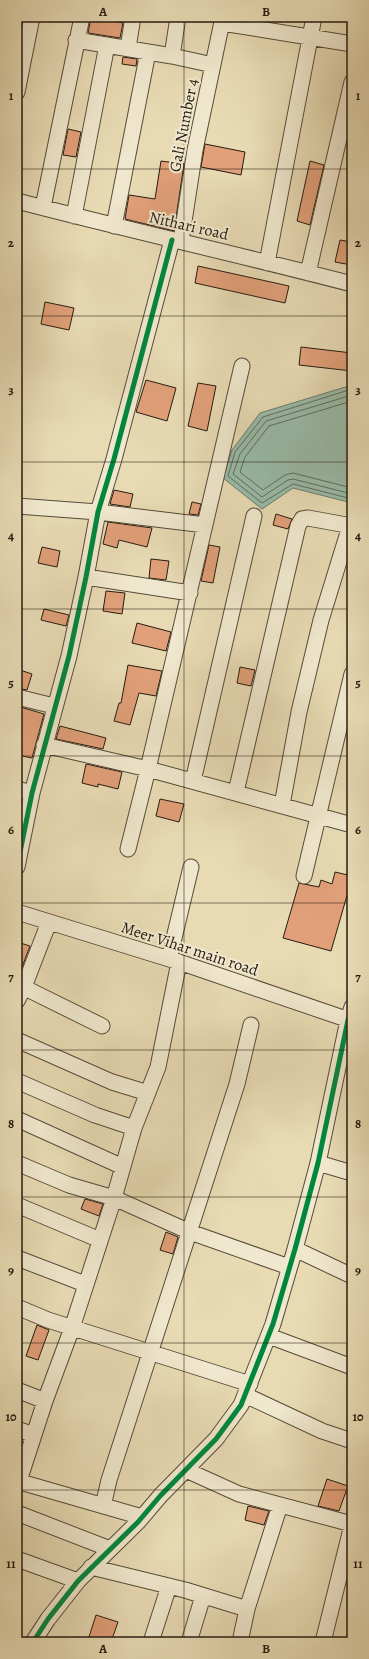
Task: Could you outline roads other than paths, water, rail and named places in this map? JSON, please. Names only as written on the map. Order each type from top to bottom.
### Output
[{"type":"street","points":[[17,92],[32,17]]},
{"type":"street","points":[[43,208],[76,40],[82,17]]},
{"type":"street","points":[[128,48],[133,17]]},
{"type":"street","points":[[172,56],[178,17]]},
{"type":"street","points":[[267,263],[314,17]]},
{"type":"street","points":[[222,20],[272,24],[310,37],[352,44]]},
{"type":"street","name":"Gali Number 4","points":[[17,867],[32,792],[54,706],[69,656],[98,512],[177,241],[222,20]]},
{"type":"street","points":[[76,40],[172,56],[213,65]]},
{"type":"street","points":[[74,216],[107,45]]},
{"type":"street","points":[[114,226],[148,52]]},
{"type":"street","points":[[308,273],[352,82]]},
{"type":"street","name":"Nithari road","points":[[17,201],[352,284]]},
{"type":"street","points":[[128,849],[190,593],[242,366]]},
{"type":"street","points":[[17,506],[98,512],[205,525]]},
{"type":"street","points":[[193,781],[254,516]]},
{"type":"street","points":[[236,792],[298,526],[302,519],[308,518],[351,526],[321,620],[299,712],[282,805]]},
{"type":"street","points":[[86,577],[190,593]]},
{"type":"street","points":[[304,876],[352,674]]},
{"type":"street","points":[[17,697],[54,706]]},
{"type":"street","points":[[44,745],[148,769],[352,825]]},
{"type":"street","points":[[17,789],[32,792]]},
{"type":"street","points":[[142,1517],[18,1481],[72,1328],[114,1198],[134,1128],[158,1067],[190,867]]},
{"type":"street","name":"Meer Vihar main road","points":[[17,912],[351,1016]]},
{"type":"street","points":[[17,1001],[21,986],[50,922]]},
{"type":"street","points":[[21,986],[102,1026]]},
{"type":"street","points":[[33,1642],[48,1619],[78,1581],[142,1517],[161,1494],[216,1439],[241,1405],[269,1336],[295,1249],[318,1163],[351,1016]]},
{"type":"street","points":[[103,1506],[109,1480],[237,1084],[251,1025]]},
{"type":"street","points":[[17,1040],[112,1082],[148,1093]]},
{"type":"street","points":[[17,1081],[95,1115],[134,1128]]},
{"type":"street","points":[[17,1119],[123,1167]]},
{"type":"street","points":[[17,1163],[69,1185],[114,1198],[190,1232],[289,1267]]},
{"type":"street","points":[[318,1163],[352,1173]]},
{"type":"street","points":[[17,1205],[100,1240]]},
{"type":"street","points":[[295,1249],[352,1276]]},
{"type":"street","points":[[17,1258],[85,1284]]},
{"type":"street","points":[[17,1307],[72,1328],[150,1352],[247,1390],[322,1431],[352,1442]]},
{"type":"street","points":[[269,1336],[352,1367]]},
{"type":"street","points":[[17,1390],[45,1401]]},
{"type":"street","points":[[17,1429],[34,1435]]},
{"type":"street","points":[[186,1470],[239,1494],[352,1525],[323,1642]]},
{"type":"street","points":[[240,1642],[247,1609],[280,1505]]},
{"type":"street","points":[[17,1512],[110,1548]]},
{"type":"street","points":[[17,1559],[78,1581]]},
{"type":"street","points":[[91,1567],[169,1586],[247,1609]]},
{"type":"street","points":[[150,1642],[169,1586]]},
{"type":"street","points":[[189,1642],[203,1596]]},
{"type":"water","points":[[352,385],[352,503],[293,488],[262,509],[223,478],[232,450],[260,413]]}]
